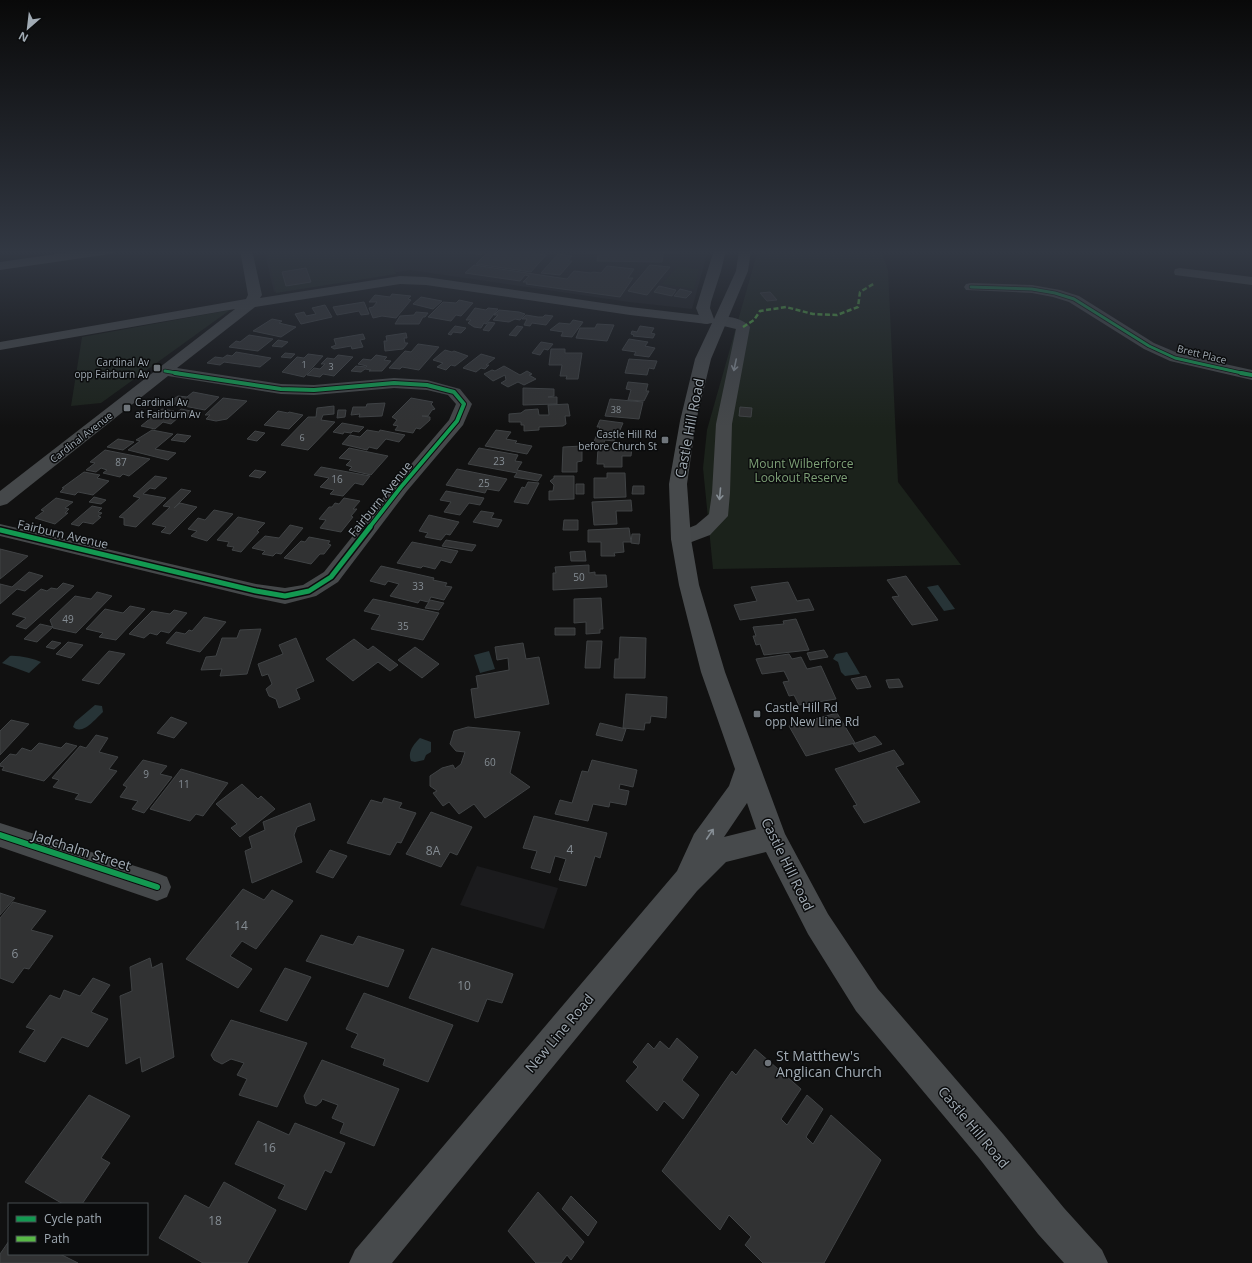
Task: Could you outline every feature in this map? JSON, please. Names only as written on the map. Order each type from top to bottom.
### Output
[{"type":"main road","points":[[704,309],[714,320]]},
{"type":"main road","name":"Castle Hill Road","points":[[717,309],[688,421],[678,484],[681,539],[689,585],[713,672],[773,838],[790,875],[818,924],[867,1000],[991,1146],[1051,1221],[1089,1263]]},
{"type":"main road","name":"Castle Hill Road","points":[[714,320],[720,309]]},
{"type":"main road","points":[[687,881],[704,843],[740,792],[748,770]]},
{"type":"main road","name":"New Line Road","points":[[368,1263],[687,881],[718,852],[735,846],[773,838]]},
{"type":"street","points":[[0,346],[211,309]]},
{"type":"street","name":"Cardinal Avenue","points":[[0,500],[166,371],[242,309]]},
{"type":"street","points":[[616,309],[736,323],[743,327],[724,424],[718,516],[703,530],[681,539]]},
{"type":"street","name":"Brett Place","points":[[1090,309],[1149,346],[1175,358],[1252,375]]},
{"type":"street","name":"Fairburn Avenue","points":[[0,530],[256,591],[285,596],[309,591],[331,577],[400,487],[457,422],[464,404],[454,392],[427,385],[394,383],[314,390],[281,389],[166,371]]},
{"type":"street","name":"Jadchalm Street","points":[[0,835],[157,887]]},
{"type":"shaded area","points":[[938,585],[955,609],[944,611],[927,587]]},
{"type":"shaded area","points":[[489,651],[495,669],[480,673],[474,655]]},
{"type":"shaded area","points":[[847,652],[860,674],[845,676],[841,672],[838,662],[833,659],[836,654]]},
{"type":"shaded area","points":[[10,656],[17,656],[41,662],[29,673],[2,663]]},
{"type":"shaded area","points":[[95,705],[102,706],[103,712],[85,728],[77,729],[73,727],[75,722]]},
{"type":"shaded area","points":[[420,738],[431,742],[431,752],[426,755],[424,760],[415,762],[411,761],[411,751],[413,746]]},
{"type":"shaded area","points":[[477,866],[558,888],[544,929],[460,905]]},
{"type":"green space","name":"Mount Wilberforce Lookout Reserve","points":[[741,309],[890,309],[898,482],[961,565],[713,569],[703,468],[707,430]]},
{"type":"green space","points":[[230,310],[101,403],[71,406],[82,337]]},
{"type":"building","points":[[313,309],[327,309],[332,317],[301,324],[295,314],[304,312],[306,316],[316,314]]},
{"type":"building","points":[[334,309],[367,309],[369,314],[361,315],[359,311],[337,315]]},
{"type":"building","points":[[369,309],[404,309],[396,318],[382,316],[373,318]]},
{"type":"building","points":[[436,309],[468,309],[461,316],[456,315],[451,321],[428,317]]},
{"type":"building","points":[[474,309],[498,309],[481,328],[474,327],[468,323],[471,320],[466,320]]},
{"type":"building","points":[[499,310],[525,314],[520,320],[515,319],[509,322],[493,320],[498,315],[494,315]]},
{"type":"building","points":[[416,312],[428,313],[425,317],[423,317],[419,324],[395,324],[400,316],[414,315]]},
{"type":"building","points":[[526,315],[538,317],[543,317],[545,315],[553,316],[546,325],[532,323],[530,326],[524,325],[527,319],[522,319]]},
{"type":"building","points":[[272,319],[282,321],[279,323],[296,327],[281,337],[253,331]]},
{"type":"building","points":[[573,320],[583,322],[572,337],[561,336],[563,332],[550,330],[559,323],[570,324]]},
{"type":"building","points":[[489,322],[495,323],[489,331],[483,330]]},
{"type":"building","points":[[597,324],[614,325],[607,341],[576,338],[580,328],[595,328]]},
{"type":"building","points":[[455,326],[466,328],[461,333],[453,332],[451,335],[448,334]]},
{"type":"building","points":[[517,326],[523,327],[516,336],[509,335]]},
{"type":"building","points":[[640,326],[654,328],[651,333],[655,334],[653,338],[633,336],[634,335],[631,334],[632,331],[637,332]]},
{"type":"building","points":[[406,333],[407,338],[404,338],[405,343],[408,343],[403,349],[385,351],[384,341],[387,341],[386,336]]},
{"type":"building","points":[[363,334],[365,339],[360,340],[363,347],[352,349],[351,346],[334,349],[331,347],[336,345],[334,339]]},
{"type":"building","points":[[249,335],[273,339],[258,351],[229,347],[236,341],[240,342]]},
{"type":"building","points":[[629,339],[648,342],[645,346],[655,348],[649,357],[634,355],[636,352],[622,350]]},
{"type":"building","points":[[278,340],[288,342],[282,347],[272,346]]},
{"type":"building","points":[[541,342],[553,344],[548,350],[544,349],[540,355],[532,353]]},
{"type":"building","points":[[418,344],[439,347],[419,370],[402,367],[400,369],[389,368],[405,351],[411,352]]},
{"type":"building","points":[[551,349],[565,349],[565,353],[582,353],[578,379],[566,379],[567,376],[560,376],[562,365],[549,365]]},
{"type":"building","points":[[445,350],[452,352],[454,351],[468,356],[455,366],[451,365],[446,370],[437,367],[443,363],[433,360]]},
{"type":"building","points":[[236,352],[271,358],[260,367],[224,362],[220,365],[207,363],[215,357],[223,358],[227,355],[232,356]]},
{"type":"building","points":[[285,353],[295,354],[291,358],[281,357]]},
{"type":"building","points":[[308,354],[323,356],[304,377],[282,372],[297,357],[304,358]]},
{"type":"building","points":[[481,354],[495,358],[486,365],[489,365],[485,369],[481,368],[476,372],[463,368]]},
{"type":"building","points":[[338,355],[353,357],[334,376],[323,374],[320,377],[307,375],[314,368],[320,369],[325,364],[321,364],[327,358],[334,359]]},
{"type":"building","points":[[376,355],[387,357],[384,360],[391,361],[382,371],[369,371],[371,370],[365,369],[361,372],[351,371],[356,366],[366,367],[367,366],[358,364],[363,359],[371,360]]},
{"type":"building","points":[[629,359],[657,361],[654,369],[649,368],[647,375],[625,373]]},
{"type":"building","points":[[504,366],[520,375],[527,371],[532,374],[529,375],[536,379],[524,385],[518,382],[508,387],[501,383],[506,380],[505,375],[493,381],[484,374],[492,370],[495,371]]},
{"type":"building","points":[[628,382],[648,384],[646,391],[649,391],[644,401],[628,400],[631,390],[626,389]]},
{"type":"building","points":[[523,388],[554,389],[554,396],[548,397],[557,397],[557,404],[523,405]]},
{"type":"building","points":[[193,392],[219,397],[205,410],[168,403],[178,396],[187,397]]},
{"type":"building","points":[[223,398],[247,401],[227,419],[216,421],[206,419],[210,415],[205,415]]},
{"type":"building","points":[[411,398],[433,402],[431,404],[435,409],[432,410],[428,416],[422,416],[430,417],[430,420],[420,429],[416,428],[413,433],[395,430],[398,426],[393,425],[397,420],[392,417]]},
{"type":"building","points":[[610,399],[643,402],[639,419],[605,416]]},
{"type":"building","points":[[385,403],[382,416],[359,417],[360,414],[351,415],[353,407],[366,407],[367,404]]},
{"type":"building","points":[[568,404],[570,416],[565,416],[566,424],[563,426],[539,427],[539,430],[524,431],[524,425],[521,425],[521,422],[509,422],[509,414],[521,413],[525,410],[538,409],[539,415],[549,415],[548,405]]},
{"type":"building","points":[[334,406],[334,414],[323,415],[321,420],[335,422],[308,450],[281,445],[308,417],[316,417],[317,408]]},
{"type":"building","points":[[740,407],[752,408],[751,417],[739,416]]},
{"type":"building","points":[[162,409],[174,411],[172,413],[175,414],[181,409],[196,412],[189,418],[180,416],[171,424],[163,422],[155,429],[141,426],[152,417],[150,417]]},
{"type":"building","points":[[338,410],[346,410],[345,417],[337,418]]},
{"type":"building","points":[[278,411],[303,415],[289,429],[264,425]]},
{"type":"building","points":[[600,420],[623,423],[620,430],[618,430],[614,441],[605,440],[603,445],[593,444],[600,427],[597,427]]},
{"type":"building","points":[[342,423],[364,427],[359,432],[344,432],[343,434],[333,432]]},
{"type":"building","points":[[152,430],[173,434],[155,449],[176,453],[168,460],[128,450],[140,441],[136,440]]},
{"type":"building","points":[[367,430],[379,432],[380,430],[405,435],[399,442],[386,439],[377,449],[369,447],[367,450],[342,444],[350,435],[360,437]]},
{"type":"building","points":[[496,430],[511,432],[506,439],[517,441],[515,443],[532,446],[527,454],[485,446]]},
{"type":"building","points":[[255,431],[265,433],[257,441],[247,439]]},
{"type":"building","points":[[177,434],[191,436],[185,442],[171,440]]},
{"type":"building","points":[[118,439],[134,442],[123,450],[107,447]]},
{"type":"building","points":[[582,446],[582,461],[577,462],[577,472],[562,472],[563,447]]},
{"type":"building","points":[[349,448],[388,456],[371,475],[349,470],[352,467],[346,465],[351,460],[339,458]]},
{"type":"building","points":[[479,448],[518,455],[515,461],[522,462],[517,470],[542,475],[538,481],[514,477],[517,473],[468,464]]},
{"type":"building","points":[[598,448],[632,448],[631,456],[622,456],[622,467],[604,467],[604,464],[597,464]]},
{"type":"building","points":[[105,450],[150,459],[129,476],[123,474],[120,477],[103,473],[107,470],[101,468],[96,472],[86,470],[95,463],[90,462]]},
{"type":"building","points":[[321,467],[370,476],[363,485],[355,483],[343,496],[330,494],[334,490],[320,487],[329,478],[314,475]]},
{"type":"building","points":[[457,469],[507,479],[499,491],[487,489],[485,493],[446,485]]},
{"type":"building","points":[[255,470],[266,472],[260,478],[249,476]]},
{"type":"building","points":[[84,472],[100,475],[97,478],[109,481],[93,495],[78,492],[75,495],[60,492],[64,488],[62,488]]},
{"type":"building","points":[[607,473],[625,473],[626,497],[594,498],[594,478],[607,478]]},
{"type":"building","points":[[155,476],[167,478],[155,489],[150,488],[143,494],[166,498],[136,527],[124,525],[124,518],[119,517],[140,498],[133,496]]},
{"type":"building","points":[[554,476],[574,476],[574,499],[549,500],[549,491],[553,491],[554,485],[550,481],[554,478]]},
{"type":"building","points":[[528,482],[539,483],[528,504],[514,502],[522,487],[525,488]]},
{"type":"building","points":[[576,484],[584,484],[584,494],[576,494]]},
{"type":"building","points":[[633,486],[644,486],[644,494],[632,494]]},
{"type":"building","points":[[181,489],[191,491],[174,508],[180,503],[197,507],[170,534],[161,532],[166,527],[152,524],[170,507],[163,506]]},
{"type":"building","points":[[446,491],[484,498],[480,505],[469,503],[460,515],[444,512],[451,502],[440,500]]},
{"type":"building","points":[[94,497],[106,500],[101,504],[89,502]]},
{"type":"building","points":[[56,498],[73,502],[65,508],[69,509],[65,513],[68,513],[55,524],[35,518],[44,511],[41,510]]},
{"type":"building","points":[[344,498],[360,501],[353,509],[357,509],[351,516],[353,517],[341,532],[320,528],[326,520],[319,519],[329,507],[332,507],[335,503],[339,504]]},
{"type":"building","points":[[631,500],[632,511],[616,511],[617,524],[594,525],[592,502]]},
{"type":"building","points":[[92,506],[102,508],[98,512],[102,513],[98,516],[101,517],[93,524],[83,522],[79,526],[71,524]]},
{"type":"building","points":[[214,510],[233,514],[207,541],[191,536],[197,531],[188,529],[198,518],[205,520]]},
{"type":"building","points":[[481,511],[494,513],[491,518],[502,520],[498,527],[473,522]]},
{"type":"building","points":[[429,515],[459,522],[450,535],[446,534],[441,540],[425,537],[428,533],[419,531]]},
{"type":"building","points":[[238,517],[265,523],[241,552],[232,550],[234,547],[227,546],[229,542],[217,540]]},
{"type":"building","points":[[564,520],[578,520],[578,530],[563,530]]},
{"type":"building","points":[[290,525],[303,528],[281,554],[276,553],[273,556],[262,554],[265,551],[252,548],[265,536],[279,538]]},
{"type":"building","points":[[629,528],[631,542],[623,542],[624,552],[614,553],[615,556],[601,556],[601,542],[588,542],[588,530]]},
{"type":"building","points":[[632,534],[640,534],[639,544],[631,543]]},
{"type":"building","points":[[309,537],[330,541],[328,544],[331,545],[324,554],[320,554],[311,564],[284,558],[301,541],[305,542]]},
{"type":"building","points":[[446,540],[476,545],[472,551],[442,546]]},
{"type":"building","points":[[412,542],[458,551],[451,563],[441,560],[435,569],[397,563]]},
{"type":"building","points":[[0,549],[28,556],[0,579]]},
{"type":"building","points":[[585,551],[586,561],[571,561],[570,552]]},
{"type":"building","points":[[589,565],[589,573],[595,572],[595,575],[606,575],[607,587],[553,590],[553,573],[556,573],[555,567]]},
{"type":"building","points":[[381,566],[434,578],[433,580],[447,583],[445,586],[452,587],[444,600],[431,597],[428,602],[420,600],[418,603],[390,596],[399,584],[388,581],[385,585],[370,581]]},
{"type":"building","points":[[29,572],[43,576],[25,591],[17,589],[0,604],[0,584],[12,587]]},
{"type":"building","points":[[906,576],[938,620],[912,625],[892,597],[899,596],[887,580]]},
{"type":"building","points":[[788,582],[797,601],[809,599],[814,610],[740,620],[734,605],[757,601],[751,587]]},
{"type":"building","points":[[63,583],[74,586],[26,629],[16,626],[26,618],[12,614],[41,589],[47,591],[51,588],[57,589]]},
{"type":"building","points":[[97,592],[112,596],[76,633],[53,628],[50,620],[75,596],[91,599]]},
{"type":"building","points":[[601,598],[603,629],[600,629],[600,633],[586,634],[586,622],[574,623],[574,599]]},
{"type":"building","points":[[373,599],[439,613],[423,640],[371,629],[380,615],[364,611]]},
{"type":"building","points":[[430,600],[444,603],[439,610],[425,608]]},
{"type":"building","points":[[130,606],[145,609],[116,640],[99,637],[103,633],[86,629],[105,609],[123,613]]},
{"type":"building","points":[[174,610],[187,613],[169,633],[161,631],[157,635],[150,633],[144,638],[129,634],[152,611],[170,614]]},
{"type":"building","points":[[204,617],[226,622],[200,652],[166,643],[176,632],[185,634],[189,630],[192,631]]},
{"type":"building","points":[[796,619],[809,650],[764,655],[760,644],[756,645],[753,636],[756,636],[753,627],[784,624],[783,621]]},
{"type":"building","points":[[40,624],[53,627],[37,642],[24,639]]},
{"type":"building","points":[[555,628],[575,628],[575,635],[555,635]]},
{"type":"building","points":[[261,629],[247,674],[220,676],[222,669],[201,670],[206,657],[216,656],[222,638],[237,638],[240,630]]},
{"type":"building","points":[[620,637],[646,638],[645,678],[614,678],[615,659],[619,659]]},
{"type":"building","points":[[296,638],[314,681],[296,689],[300,699],[279,708],[276,699],[269,696],[266,689],[272,684],[268,674],[262,676],[258,664],[283,654],[279,645]]},
{"type":"building","points":[[354,639],[368,650],[373,646],[398,665],[390,671],[378,662],[353,681],[326,659]]},
{"type":"building","points":[[52,641],[61,643],[54,649],[46,647]]},
{"type":"building","points":[[587,641],[602,641],[600,668],[585,668]]},
{"type":"building","points":[[68,642],[83,645],[71,658],[56,654]]},
{"type":"building","points":[[523,643],[526,659],[539,657],[549,704],[475,718],[471,689],[478,688],[476,676],[509,670],[508,658],[497,660],[495,647]]},
{"type":"building","points":[[415,647],[439,664],[422,678],[398,660]]},
{"type":"building","points":[[824,650],[828,657],[810,660],[807,653]]},
{"type":"building","points":[[109,651],[125,654],[99,684],[82,680]]},
{"type":"building","points":[[789,654],[792,659],[801,657],[807,669],[821,666],[836,699],[799,705],[794,695],[789,696],[783,682],[789,681],[784,671],[762,674],[756,659]]},
{"type":"building","points":[[866,676],[871,687],[857,689],[851,679]]},
{"type":"building","points":[[899,679],[903,687],[889,688],[886,680]]},
{"type":"building","points":[[626,694],[667,697],[666,718],[651,716],[650,723],[645,723],[644,730],[623,728]]},
{"type":"building","points":[[837,713],[855,743],[806,756],[789,726]]},
{"type":"building","points":[[171,717],[187,723],[174,738],[157,733]]},
{"type":"building","points":[[11,720],[29,724],[0,755],[0,731]]},
{"type":"building","points":[[600,723],[626,729],[622,741],[596,735]]},
{"type":"building","points":[[468,727],[520,732],[510,773],[530,787],[485,818],[474,804],[459,814],[449,802],[443,806],[433,793],[437,791],[430,786],[430,776],[442,768],[453,765],[455,769],[461,764],[465,752],[456,751],[450,744],[454,731]]},
{"type":"building","points":[[96,735],[108,738],[99,752],[118,757],[109,769],[117,771],[91,803],[75,799],[79,794],[53,787],[59,780],[52,778],[80,746],[86,748]]},
{"type":"building","points":[[875,736],[882,744],[859,752],[853,744]]},
{"type":"building","points":[[39,743],[61,748],[66,743],[77,746],[44,781],[2,770],[4,767],[0,766],[0,764],[10,754],[16,755],[22,748],[31,751]]},
{"type":"building","points":[[894,750],[904,764],[896,767],[920,802],[864,823],[853,806],[857,805],[835,769]]},
{"type":"building","points":[[143,760],[167,766],[160,774],[172,777],[144,813],[132,809],[138,801],[120,797],[127,787],[123,785]]},
{"type":"building","points":[[592,760],[637,770],[633,787],[620,784],[619,789],[629,791],[626,805],[610,802],[609,807],[593,804],[588,821],[555,814],[560,800],[572,803],[582,771],[588,772]]},
{"type":"building","points":[[181,769],[228,783],[203,816],[196,814],[190,821],[150,809]]},
{"type":"building","points":[[242,784],[258,799],[261,796],[275,809],[240,837],[231,828],[237,824],[216,804]]},
{"type":"building","points":[[384,798],[402,803],[399,808],[416,813],[401,843],[397,842],[390,855],[347,843],[371,800],[382,803]]},
{"type":"building","points":[[310,803],[315,820],[297,827],[294,835],[302,862],[252,883],[245,851],[252,848],[249,837],[265,830],[263,822]]},
{"type":"building","points":[[431,812],[472,827],[457,855],[450,852],[441,867],[406,854]]},
{"type":"building","points":[[534,816],[607,833],[600,858],[595,856],[586,886],[559,880],[566,859],[555,856],[550,873],[531,868],[537,851],[523,848]]},
{"type":"building","points":[[330,850],[347,856],[333,878],[316,872]]},
{"type":"building","points":[[243,889],[264,900],[272,890],[293,901],[256,949],[242,941],[230,956],[252,969],[238,988],[186,959]]},
{"type":"building","points":[[0,893],[15,898],[0,915]]},
{"type":"building","points":[[13,902],[46,911],[31,930],[53,936],[29,969],[24,968],[13,983],[0,978],[0,918]]},
{"type":"building","points":[[321,935],[353,945],[358,936],[404,950],[388,987],[306,961]]},
{"type":"building","points":[[432,948],[513,974],[502,1003],[487,999],[478,1022],[409,998]]},
{"type":"building","points":[[150,958],[152,968],[162,963],[174,1057],[142,1072],[140,1057],[126,1064],[120,996],[132,991],[130,967]]},
{"type":"building","points":[[285,968],[311,977],[287,1021],[260,1011]]},
{"type":"building","points":[[93,978],[110,985],[91,1012],[108,1019],[88,1047],[62,1037],[45,1062],[19,1052],[35,1030],[26,1027],[50,995],[60,999],[64,990],[80,996]]},
{"type":"building","points":[[364,993],[453,1025],[428,1082],[383,1065],[385,1059],[351,1047],[358,1034],[346,1029]]},
{"type":"building","points":[[231,1020],[307,1043],[277,1107],[239,1095],[247,1079],[237,1075],[244,1063],[231,1059],[222,1064],[214,1060],[211,1055]]},
{"type":"building","points":[[677,1038],[698,1057],[682,1080],[699,1095],[683,1119],[664,1101],[657,1111],[626,1081],[638,1067],[633,1062],[648,1043],[654,1049],[660,1041],[669,1049]]},
{"type":"building","points":[[755,1049],[801,1089],[781,1119],[787,1125],[807,1095],[823,1109],[806,1137],[813,1144],[831,1115],[881,1160],[824,1263],[763,1263],[745,1245],[751,1237],[729,1215],[720,1230],[662,1171],[732,1071],[736,1075]]},
{"type":"building","points":[[322,1060],[399,1089],[374,1146],[340,1133],[344,1123],[332,1118],[338,1105],[322,1099],[316,1106],[306,1103],[304,1096]]},
{"type":"building","points":[[89,1095],[130,1116],[101,1158],[110,1163],[83,1203],[61,1203],[25,1182]]},
{"type":"building","points":[[258,1121],[289,1135],[295,1123],[345,1143],[331,1173],[325,1170],[306,1210],[278,1198],[285,1185],[235,1164]]},
{"type":"building","points":[[224,1182],[276,1210],[247,1263],[203,1263],[159,1238],[185,1195],[209,1208]]},
{"type":"building","points":[[538,1192],[584,1242],[571,1260],[567,1255],[561,1263],[536,1263],[508,1231]]},
{"type":"building","points":[[571,1196],[597,1222],[588,1236],[562,1209]]},
{"type":"building","points":[[8,1242],[8,1255],[62,1255],[78,1263],[0,1263],[0,1254]]},
{"type":"marked path","points":[[743,327],[754,320],[760,311],[773,309]]},
{"type":"marked path","points":[[793,309],[813,314],[837,315],[853,309]]},
{"type":"cycle path","points":[[1090,309],[1149,346],[1175,358],[1252,375]]},
{"type":"cycle path","points":[[0,530],[256,591],[285,596],[309,591],[331,577],[401,487],[457,421],[464,404],[454,392],[427,385],[394,383],[314,390],[281,389],[165,371]]},
{"type":"cycle path","points":[[0,835],[157,887]]},
{"type":"place","name":"Cardinal Av opp Fairburn Av","points":[[157,368]]},
{"type":"place","name":"Cardinal Av at Fairburn Av","points":[[127,408]]},
{"type":"place","name":"Castle Hill Rd before Church St","points":[[665,440]]},
{"type":"place","name":"Castle Hill Rd opp New Line Rd","points":[[757,714]]},
{"type":"place","name":"St Matthew's Anglican Church","points":[[768,1063]]}]
